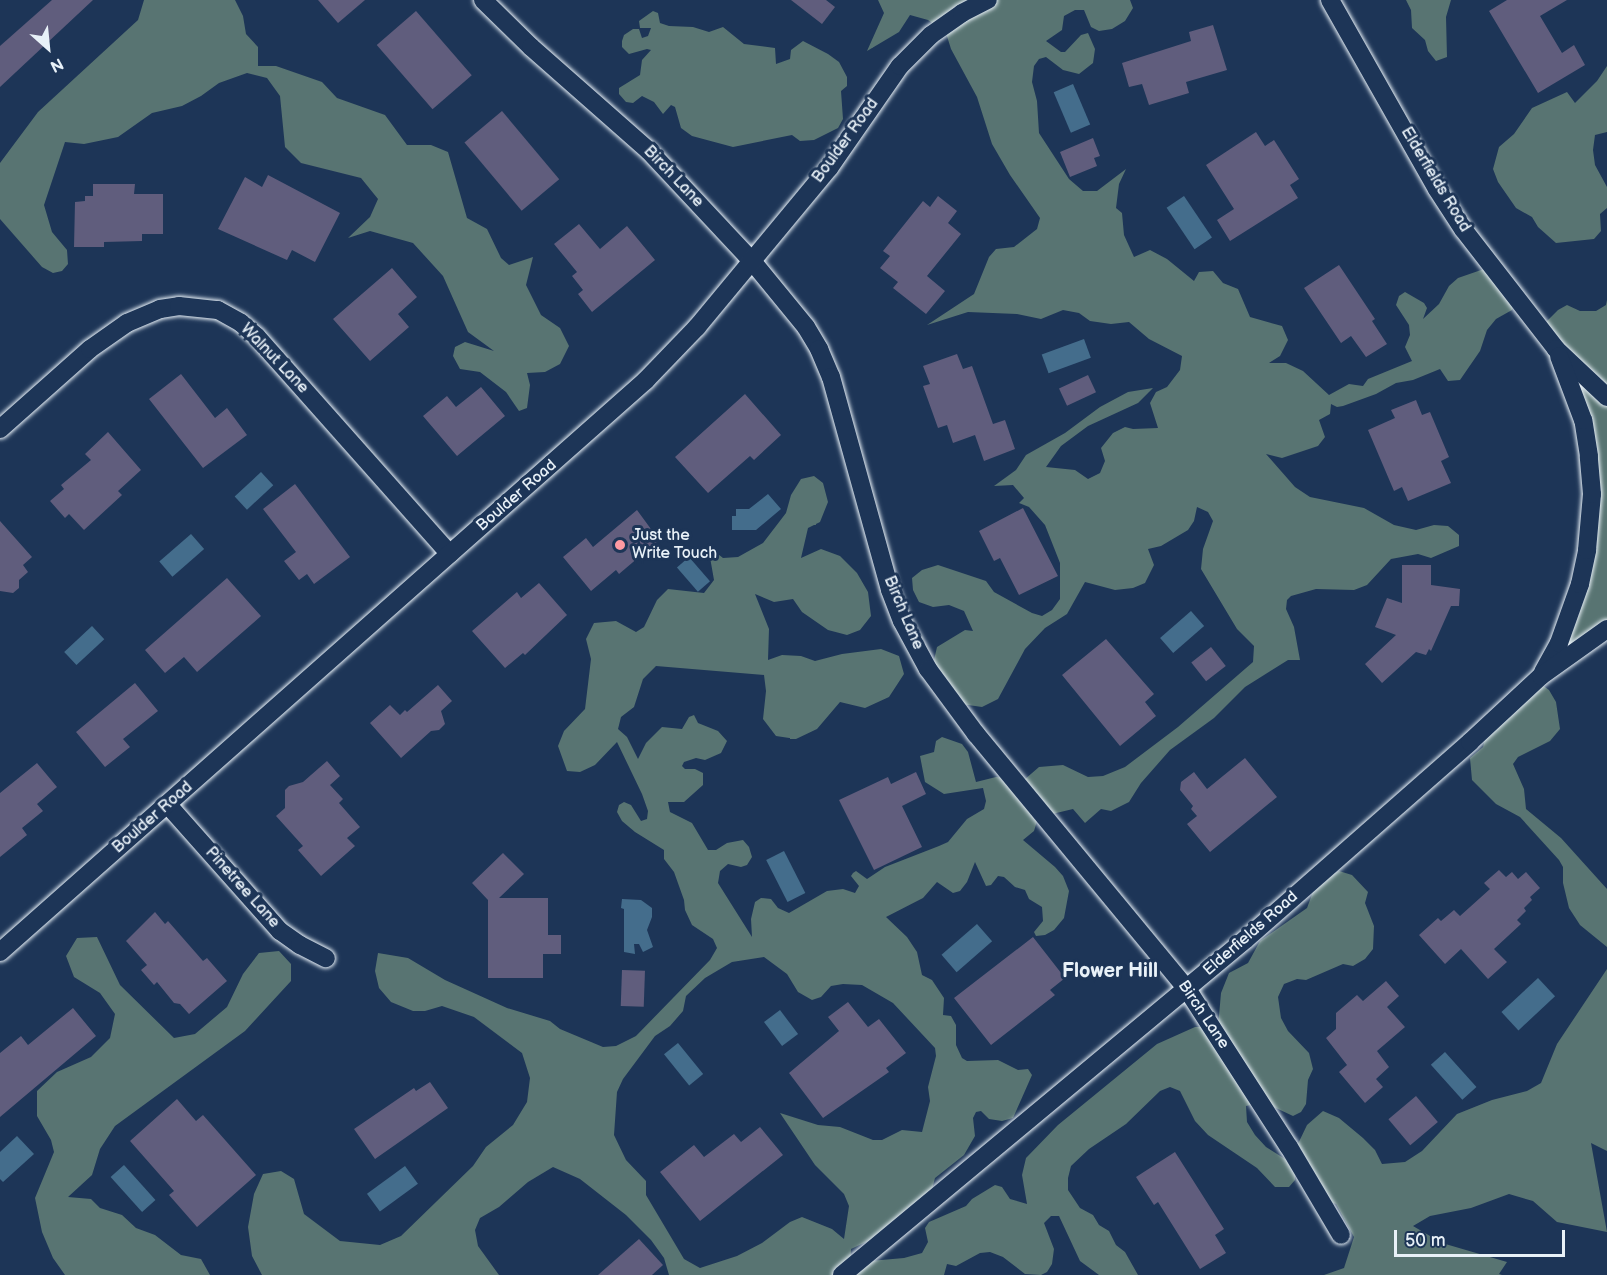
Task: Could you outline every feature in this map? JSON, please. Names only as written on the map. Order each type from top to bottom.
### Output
[{"type":"street","name":"Birch Lane","points":[[483,0],[531,47],[649,151],[790,305],[819,349],[831,377],[890,590],[902,621],[928,669],[976,734],[1187,989],[1316,1191],[1341,1235]]},
{"type":"street","name":"Boulder Road","points":[[0,952],[663,364],[829,168],[900,66],[931,35],[962,13],[988,0]]},
{"type":"street","name":"Elderfields Road","points":[[1330,0],[1437,189],[1463,229],[1556,349],[1607,397]]},
{"type":"street","name":"Walnut Lane","points":[[0,429],[90,349],[127,323],[160,309],[180,306],[218,310],[241,323],[257,337],[450,554]]},
{"type":"street","name":"Elderfields Road","points":[[1541,676],[1559,643],[1580,584],[1587,550],[1592,494],[1589,456],[1582,420],[1556,349]]},
{"type":"street","name":"Elderfields Road","points":[[842,1275],[1187,989],[1461,750],[1541,676],[1607,629]]},
{"type":"street","name":"Pinetree Lane","points":[[168,805],[280,931],[300,945],[326,957]]},
{"type":"green space","points":[[144,0],[235,0],[243,16],[246,34],[258,47],[258,66],[276,66],[322,82],[337,98],[385,115],[407,145],[431,145],[448,152],[467,218],[487,229],[501,258],[509,265],[533,257],[526,285],[541,315],[560,328],[569,346],[560,364],[545,372],[527,373],[530,385],[527,408],[519,411],[506,392],[480,372],[460,369],[453,356],[455,347],[465,342],[494,351],[468,332],[443,276],[413,243],[370,231],[348,238],[370,217],[378,199],[361,178],[301,163],[285,147],[280,96],[267,78],[247,73],[219,83],[182,106],[152,113],[118,137],[84,144],[65,142],[44,205],[52,232],[67,250],[68,264],[62,271],[53,273],[42,267],[0,219],[0,163],[38,112],[138,20]]},
{"type":"green space","points":[[878,0],[1130,0],[1133,8],[1125,21],[1112,29],[1099,31],[1091,27],[1084,10],[1075,10],[1064,16],[1062,30],[1046,41],[1061,52],[1065,52],[1081,35],[1088,33],[1095,49],[1093,63],[1079,74],[1063,70],[1046,57],[1039,59],[1034,66],[1032,82],[1037,101],[1039,133],[1069,179],[1083,191],[1097,191],[1126,169],[1119,184],[1116,208],[1122,213],[1124,235],[1134,257],[1150,250],[1167,259],[1194,281],[1199,272],[1213,271],[1223,283],[1238,289],[1250,317],[1282,326],[1288,340],[1280,356],[1269,363],[1286,363],[1303,371],[1329,395],[1349,384],[1363,386],[1368,379],[1412,361],[1405,347],[1410,335],[1409,325],[1396,305],[1399,296],[1405,292],[1424,303],[1427,308],[1423,319],[1439,304],[1449,286],[1458,278],[1484,269],[1517,294],[1512,310],[1496,319],[1487,330],[1480,351],[1460,380],[1448,381],[1440,369],[1413,380],[1396,383],[1376,394],[1343,406],[1337,407],[1331,404],[1330,414],[1319,420],[1325,437],[1318,446],[1282,458],[1266,454],[1295,487],[1310,497],[1364,508],[1394,525],[1416,530],[1434,525],[1448,526],[1459,535],[1459,546],[1431,558],[1418,554],[1391,559],[1367,585],[1354,590],[1316,589],[1291,596],[1287,600],[1286,609],[1294,627],[1300,660],[1288,660],[1245,687],[1214,718],[1170,750],[1141,783],[1129,802],[1111,811],[1101,809],[1085,823],[1073,809],[1048,815],[1037,821],[1034,831],[1023,840],[1055,867],[1063,876],[1069,891],[1064,918],[1054,930],[1045,935],[1036,936],[1034,932],[1043,921],[1042,907],[1029,899],[1025,890],[1015,887],[1004,877],[998,876],[991,885],[986,886],[975,862],[967,882],[960,891],[953,893],[937,882],[923,898],[886,917],[907,937],[917,952],[922,975],[932,980],[944,998],[943,1015],[951,1016],[956,1025],[956,1045],[962,1058],[967,1061],[998,1060],[1018,1070],[1028,1069],[1032,1075],[1013,1118],[1002,1121],[989,1119],[981,1111],[976,1112],[973,1118],[975,1136],[964,1155],[935,1178],[931,1193],[875,1238],[851,1249],[850,1271],[870,1261],[904,1258],[922,1253],[928,1242],[925,1228],[929,1222],[966,1206],[972,1199],[995,1185],[1002,1187],[1010,1199],[1027,1204],[1022,1175],[1026,1158],[1058,1125],[1157,1044],[1195,1027],[1218,1027],[1221,993],[1229,973],[1248,963],[1260,941],[1307,908],[1317,881],[1339,871],[1352,875],[1368,892],[1365,903],[1374,926],[1373,949],[1365,959],[1353,966],[1343,964],[1306,980],[1297,979],[1284,984],[1278,997],[1281,1018],[1288,1031],[1309,1053],[1313,1069],[1308,1080],[1306,1104],[1301,1112],[1293,1116],[1263,1102],[1246,1106],[1247,1122],[1255,1135],[1266,1147],[1293,1164],[1296,1148],[1307,1125],[1323,1111],[1339,1118],[1363,1138],[1375,1150],[1382,1164],[1405,1162],[1422,1151],[1457,1114],[1492,1100],[1527,1091],[1541,1083],[1557,1044],[1607,969],[1607,1151],[1591,1143],[1607,1232],[1557,1222],[1533,1201],[1509,1194],[1471,1208],[1430,1216],[1413,1226],[1442,1243],[1507,1262],[1499,1274],[1502,1275],[1324,1275],[1344,1268],[1354,1237],[1336,1204],[1323,1199],[1295,1174],[1295,1180],[1289,1187],[1275,1187],[1257,1168],[1208,1135],[1195,1121],[1180,1091],[1170,1087],[1160,1091],[1126,1124],[1089,1149],[1071,1166],[1068,1178],[1068,1190],[1080,1208],[1093,1215],[1099,1225],[1109,1231],[1116,1245],[1125,1252],[1138,1275],[1099,1275],[1080,1261],[1059,1216],[1051,1216],[1044,1223],[1054,1249],[1052,1264],[1047,1272],[1041,1275],[1025,1274],[1003,1257],[990,1252],[980,1253],[956,1266],[947,1264],[944,1275],[669,1275],[664,1258],[651,1240],[626,1215],[580,1179],[553,1167],[528,1182],[499,1207],[480,1218],[475,1230],[478,1246],[499,1275],[262,1275],[252,1256],[248,1227],[254,1194],[263,1174],[281,1171],[294,1179],[304,1214],[340,1241],[380,1245],[401,1236],[473,1166],[486,1147],[513,1125],[527,1102],[530,1078],[522,1053],[474,1017],[442,1006],[425,1011],[413,1011],[391,1002],[379,988],[375,971],[378,953],[408,958],[445,980],[507,1008],[550,1021],[560,1029],[603,1047],[616,1046],[636,1036],[710,960],[717,948],[713,939],[692,925],[685,910],[684,900],[674,872],[664,859],[664,850],[635,832],[622,821],[617,812],[619,805],[624,802],[631,805],[641,821],[647,819],[648,811],[617,742],[595,765],[580,772],[567,771],[558,746],[564,731],[585,709],[591,659],[586,639],[594,623],[616,621],[636,632],[644,627],[657,600],[668,589],[704,593],[714,580],[708,546],[723,558],[738,557],[763,543],[786,513],[791,495],[801,479],[814,476],[823,483],[828,502],[820,522],[808,528],[801,558],[821,549],[840,556],[857,573],[868,592],[871,616],[860,630],[847,635],[828,630],[802,612],[793,599],[774,602],[755,594],[769,629],[768,660],[782,655],[801,656],[815,661],[842,654],[881,649],[899,656],[904,674],[889,697],[865,708],[840,702],[817,729],[796,739],[776,736],[763,719],[766,691],[764,675],[656,666],[643,679],[634,707],[621,717],[618,729],[627,737],[638,759],[646,743],[662,727],[682,729],[689,717],[694,715],[698,723],[718,731],[727,741],[721,753],[705,760],[696,758],[684,762],[682,766],[685,769],[695,769],[703,773],[703,785],[684,802],[668,802],[670,812],[692,823],[708,850],[716,850],[727,843],[743,840],[749,847],[752,857],[747,865],[741,867],[728,864],[720,871],[718,883],[752,937],[751,919],[755,902],[761,898],[771,899],[778,908],[789,913],[827,891],[843,889],[855,893],[859,886],[851,876],[856,871],[867,879],[885,867],[948,842],[967,819],[984,809],[986,801],[983,788],[944,794],[925,782],[920,756],[934,752],[936,741],[942,737],[962,744],[968,752],[976,782],[996,777],[1024,780],[1039,767],[1063,765],[1088,777],[1103,776],[1125,767],[1178,727],[1253,662],[1254,646],[1237,629],[1201,569],[1203,549],[1213,521],[1208,512],[1197,507],[1194,521],[1188,530],[1161,546],[1148,549],[1154,565],[1145,583],[1133,588],[1115,590],[1085,582],[1067,614],[1045,628],[1025,649],[998,699],[982,707],[961,704],[943,682],[934,660],[937,647],[965,630],[973,631],[964,611],[949,605],[933,607],[919,602],[913,590],[912,578],[922,570],[938,565],[986,581],[994,592],[1032,613],[1042,616],[1052,610],[1060,599],[1060,563],[1045,525],[1029,507],[1019,503],[1024,498],[1013,485],[994,486],[1016,470],[1026,455],[1065,433],[1100,407],[1128,392],[1153,388],[1138,403],[1088,426],[1061,446],[1046,467],[1075,470],[1088,479],[1100,473],[1105,461],[1101,448],[1113,433],[1125,427],[1158,428],[1150,403],[1156,392],[1167,387],[1180,370],[1182,356],[1149,339],[1129,322],[1111,324],[1090,321],[1079,313],[1063,310],[1041,319],[1017,314],[968,312],[927,325],[974,294],[989,257],[996,249],[1014,247],[1037,229],[1040,218],[992,144],[977,97],[951,49],[946,33],[928,20],[910,15],[899,32],[867,51],[884,13]],"holes":[[[764,957],[787,974],[798,992],[812,1000],[821,997],[831,986],[862,985],[893,1003],[935,1048],[936,1056],[928,1087],[930,1101],[922,1132],[902,1130],[882,1140],[873,1140],[840,1127],[818,1125],[780,1113],[815,1165],[844,1194],[849,1206],[844,1239],[832,1229],[802,1217],[790,1222],[762,1243],[737,1256],[700,1268],[684,1259],[646,1195],[646,1181],[626,1160],[614,1135],[617,1092],[623,1079],[655,1036],[670,1026],[683,1011],[686,996],[705,978],[732,962]]]},
{"type":"green space","points":[[1406,0],[1451,0],[1446,17],[1447,57],[1436,61],[1428,51],[1425,40],[1412,28],[1411,10]]},
{"type":"green space","points":[[653,11],[658,13],[660,23],[669,26],[693,27],[709,32],[723,27],[744,44],[775,48],[776,64],[790,59],[791,50],[803,41],[828,54],[839,62],[847,77],[847,86],[841,91],[843,119],[838,128],[814,140],[800,141],[792,135],[733,147],[692,136],[681,128],[675,107],[671,105],[663,114],[654,102],[642,96],[633,103],[626,102],[619,94],[619,88],[640,75],[642,60],[651,50],[629,54],[622,47],[622,41],[624,35],[633,29],[639,29],[642,38],[648,36],[651,28],[640,28],[639,21]]},
{"type":"green space","points":[[1607,66],[1607,132],[1595,135],[1593,150],[1595,165],[1607,187],[1607,208],[1600,214],[1601,231],[1594,239],[1556,243],[1538,227],[1532,217],[1516,208],[1498,182],[1493,169],[1499,147],[1514,134],[1532,108],[1567,92],[1575,103],[1597,81]]},
{"type":"green space","points":[[1607,300],[1607,392],[1546,332],[1547,321],[1567,305],[1580,311],[1596,311],[1606,305]]},
{"type":"green space","points":[[1556,349],[1607,397],[1607,629],[1548,665],[1574,603],[1591,477]]},
{"type":"green space","points":[[1538,682],[1549,690],[1556,702],[1560,729],[1550,741],[1518,757],[1513,764],[1524,789],[1526,809],[1561,838],[1607,889],[1607,947],[1580,925],[1569,908],[1563,883],[1563,867],[1559,860],[1520,817],[1496,804],[1472,780],[1470,758],[1483,747],[1485,739]]},
{"type":"green space","points":[[97,937],[120,985],[174,1038],[195,1034],[227,1007],[243,974],[259,953],[279,951],[291,964],[291,981],[245,1031],[115,1126],[100,1149],[92,1175],[68,1197],[91,1199],[100,1208],[122,1215],[136,1228],[155,1235],[181,1255],[201,1259],[210,1275],[65,1275],[53,1258],[42,1232],[35,1198],[54,1152],[51,1140],[37,1116],[37,1091],[57,1072],[91,1057],[110,1038],[115,1014],[100,993],[74,977],[66,956],[77,938]]},
{"type":"water","points":[[1073,84],[1090,125],[1071,133],[1054,92]]},
{"type":"water","points":[[1184,196],[1212,237],[1195,249],[1167,208]]},
{"type":"water","points":[[1084,339],[1091,358],[1049,373],[1042,354]]},
{"type":"water","points":[[261,472],[273,485],[247,510],[235,497]]},
{"type":"water","points":[[768,494],[781,509],[756,530],[732,530],[732,516],[736,516],[736,509],[749,509]]},
{"type":"water","points":[[191,534],[204,549],[172,577],[159,562]]},
{"type":"water","points":[[689,557],[710,581],[698,592],[677,567]]},
{"type":"water","points":[[1191,611],[1204,626],[1173,653],[1160,638]]},
{"type":"water","points":[[92,626],[104,639],[76,665],[64,652]]},
{"type":"water","points":[[784,851],[805,893],[788,902],[766,860]]},
{"type":"water","points":[[622,899],[641,900],[652,908],[652,917],[647,930],[653,947],[643,952],[639,944],[634,944],[635,954],[624,952]]},
{"type":"water","points":[[977,924],[992,941],[957,972],[942,955]]},
{"type":"water","points":[[1538,978],[1555,996],[1518,1030],[1501,1012]]},
{"type":"water","points":[[780,1010],[798,1034],[782,1046],[764,1022]]},
{"type":"water","points":[[678,1043],[703,1074],[689,1085],[664,1054]]},
{"type":"water","points":[[1445,1052],[1476,1087],[1462,1100],[1431,1065]]},
{"type":"water","points":[[17,1136],[34,1154],[3,1182],[0,1179],[0,1152]]},
{"type":"water","points":[[124,1165],[155,1200],[142,1212],[111,1177]]},
{"type":"water","points":[[405,1166],[418,1184],[380,1211],[367,1194]]},
{"type":"building","points":[[52,0],[93,0],[0,87],[0,46]]},
{"type":"building","points":[[318,0],[365,0],[338,23]]},
{"type":"building","points":[[791,0],[826,0],[835,7],[822,24]]},
{"type":"building","points":[[1507,0],[1567,0],[1540,16],[1562,53],[1574,45],[1585,65],[1538,93],[1489,11]]},
{"type":"building","points":[[416,11],[472,75],[433,109],[377,45]]},
{"type":"building","points":[[1213,25],[1227,70],[1186,82],[1189,93],[1149,105],[1142,84],[1129,87],[1122,63],[1191,41],[1189,32]]},
{"type":"building","points":[[502,111],[559,179],[522,211],[464,142]]},
{"type":"building","points":[[1256,132],[1265,146],[1274,140],[1299,179],[1290,185],[1298,198],[1230,241],[1217,220],[1234,209],[1206,165]]},
{"type":"building","points":[[1093,138],[1100,156],[1094,158],[1097,166],[1070,177],[1060,152]]},
{"type":"building","points":[[268,175],[340,213],[315,262],[292,250],[287,260],[218,229],[245,177],[262,187]]},
{"type":"building","points":[[93,184],[135,184],[134,194],[163,194],[163,234],[142,234],[142,241],[104,242],[104,247],[74,247],[75,202],[85,201],[85,196],[93,196]]},
{"type":"building","points":[[938,196],[957,211],[948,223],[961,234],[927,276],[945,291],[926,314],[893,288],[898,282],[880,268],[890,256],[883,251],[923,201],[930,207]]},
{"type":"building","points":[[579,224],[600,249],[627,226],[655,260],[592,312],[578,294],[583,290],[572,276],[577,272],[554,244]]},
{"type":"building","points":[[1339,265],[1375,319],[1372,321],[1387,344],[1366,357],[1351,336],[1341,343],[1304,288]]},
{"type":"building","points":[[392,268],[417,297],[398,314],[409,327],[370,361],[333,319]]},
{"type":"building","points":[[957,354],[963,369],[972,366],[993,424],[1005,420],[1015,449],[984,461],[975,435],[953,443],[947,425],[938,428],[923,386],[930,384],[923,366]]},
{"type":"building","points":[[181,374],[215,418],[227,408],[247,435],[203,468],[149,399]]},
{"type":"building","points":[[1088,375],[1096,392],[1067,406],[1059,389]]},
{"type":"building","points":[[481,387],[505,416],[457,456],[423,416],[447,396],[456,407]]},
{"type":"building","points":[[745,394],[781,435],[754,460],[750,456],[708,493],[675,457]]},
{"type":"building","points":[[1416,400],[1422,415],[1430,412],[1449,457],[1441,461],[1451,483],[1408,501],[1402,487],[1394,491],[1368,430],[1395,418],[1391,410]]},
{"type":"building","points":[[108,432],[141,470],[118,491],[122,495],[84,530],[69,514],[65,518],[50,501],[64,489],[61,485],[91,460],[85,454]]},
{"type":"building","points":[[295,484],[350,557],[314,584],[307,574],[299,580],[284,561],[296,552],[263,509]]},
{"type":"building","points":[[1023,508],[1058,576],[1019,595],[1000,558],[994,561],[979,531]]},
{"type":"building","points":[[637,510],[659,540],[619,574],[616,570],[591,591],[563,557],[586,538],[593,547]]},
{"type":"building","points":[[0,521],[32,557],[23,565],[28,572],[19,580],[19,588],[13,593],[0,591]]},
{"type":"building","points":[[1402,565],[1431,565],[1431,585],[1460,589],[1459,606],[1451,606],[1431,651],[1429,649],[1426,655],[1416,652],[1382,683],[1365,664],[1396,635],[1375,627],[1387,598],[1402,603]]},
{"type":"building","points":[[227,578],[261,616],[197,672],[184,657],[165,673],[145,650]]},
{"type":"building","points":[[539,583],[567,615],[525,655],[523,653],[505,668],[472,631],[517,592],[521,598]]},
{"type":"building","points":[[1106,639],[1154,694],[1145,702],[1156,716],[1120,746],[1062,675]]},
{"type":"building","points":[[1211,647],[1226,666],[1206,681],[1191,662]]},
{"type":"building","points":[[135,683],[158,711],[123,739],[130,747],[105,767],[76,732]]},
{"type":"building","points":[[438,685],[452,701],[441,711],[445,724],[439,730],[431,731],[401,758],[370,723],[390,705],[400,715],[405,710],[407,712]]},
{"type":"building","points":[[1245,758],[1277,797],[1210,852],[1187,824],[1197,816],[1191,809],[1193,806],[1180,790],[1181,782],[1194,772],[1207,789]]},
{"type":"building","points":[[327,761],[340,776],[330,785],[343,799],[339,803],[360,827],[347,838],[355,846],[321,876],[298,850],[303,846],[276,816],[285,808],[285,790],[289,786],[303,782]]},
{"type":"building","points":[[37,763],[57,787],[37,804],[43,811],[22,828],[27,835],[0,857],[0,793]]},
{"type":"building","points":[[916,772],[926,794],[902,806],[922,847],[874,870],[839,800],[888,777],[891,784]]},
{"type":"building","points":[[503,853],[524,874],[499,898],[548,898],[548,935],[561,935],[561,954],[543,954],[543,978],[488,978],[488,900],[472,883]]},
{"type":"building","points":[[1499,870],[1506,877],[1512,872],[1518,879],[1526,872],[1540,888],[1530,897],[1532,900],[1524,908],[1526,911],[1517,920],[1521,924],[1494,949],[1507,962],[1488,979],[1461,949],[1445,964],[1419,935],[1438,918],[1441,921],[1454,910],[1460,916],[1490,889],[1484,883]]},
{"type":"building","points":[[155,912],[165,924],[168,921],[203,961],[207,958],[227,981],[189,1014],[180,1004],[174,1003],[157,982],[154,985],[141,970],[147,965],[126,941]]},
{"type":"building","points":[[1033,937],[1065,978],[1050,990],[1055,995],[991,1045],[954,998]]},
{"type":"building","points":[[622,970],[645,971],[644,1007],[621,1006]]},
{"type":"building","points":[[1386,981],[1399,996],[1387,1007],[1405,1027],[1377,1051],[1389,1067],[1376,1079],[1383,1087],[1365,1103],[1339,1072],[1347,1065],[1326,1038],[1336,1029],[1336,1013],[1357,995],[1363,1001]]},
{"type":"building","points":[[848,1002],[868,1027],[879,1019],[906,1053],[886,1068],[889,1072],[823,1118],[789,1073],[839,1031],[828,1017]]},
{"type":"building","points":[[73,1008],[96,1036],[0,1117],[0,1053],[21,1036],[28,1045]]},
{"type":"building","points":[[430,1082],[448,1108],[375,1159],[354,1129],[414,1088],[416,1091]]},
{"type":"building","points":[[1416,1096],[1438,1122],[1410,1145],[1388,1119]]},
{"type":"building","points":[[177,1099],[196,1121],[203,1115],[256,1175],[197,1227],[169,1195],[174,1191],[130,1141]]},
{"type":"building","points":[[760,1127],[783,1155],[700,1221],[660,1172],[694,1145],[704,1157],[734,1134],[741,1142]]},
{"type":"building","points":[[1175,1152],[1224,1229],[1215,1235],[1226,1253],[1200,1269],[1158,1202],[1154,1205],[1136,1177]]},
{"type":"building","points":[[639,1239],[663,1265],[652,1275],[598,1275]]},
{"type":"place","name":"Just the Write Touch","points":[[620,545]]},
{"type":"district","name":"Flower Hill","points":[[1110,971]]}]
